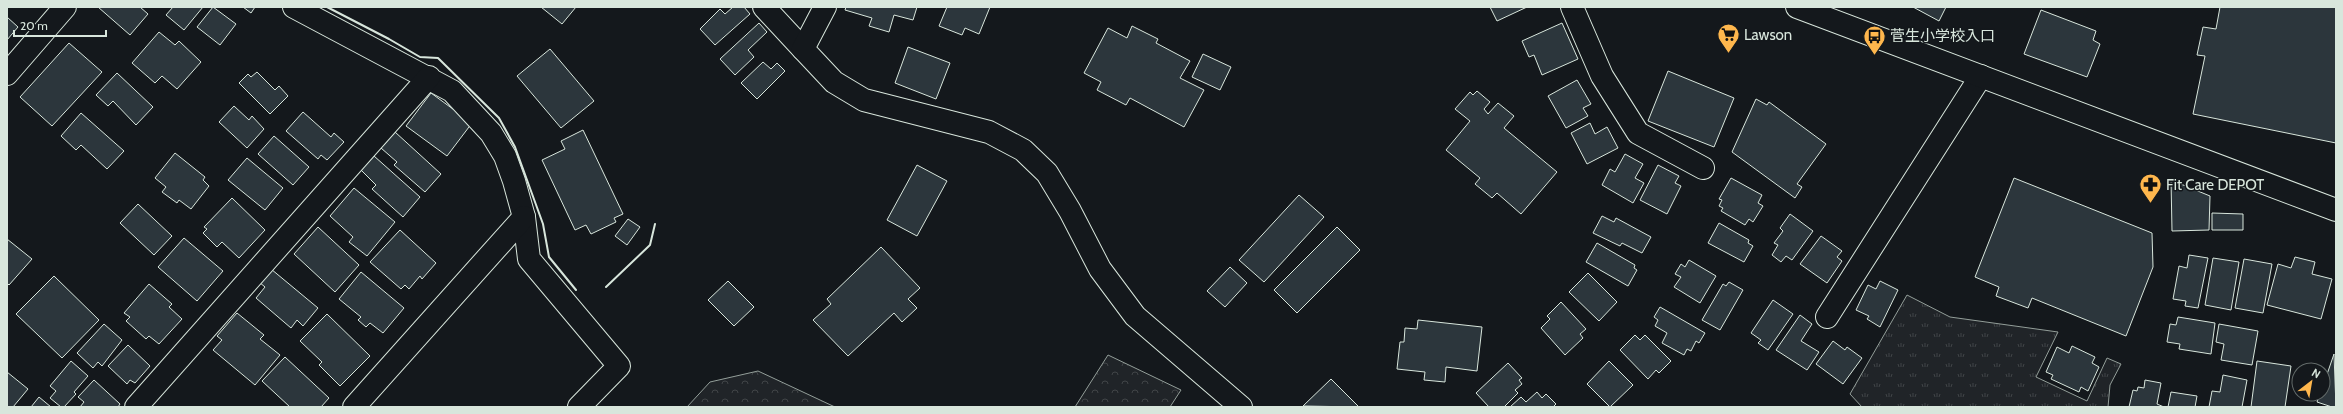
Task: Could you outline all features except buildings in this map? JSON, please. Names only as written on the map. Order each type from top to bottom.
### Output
[{"type":"street","points":[[7,74],[65,7]]},
{"type":"street","points":[[294,7],[429,77],[452,91],[491,132],[505,156],[524,217],[529,259],[619,366],[579,407]]},
{"type":"street","points":[[764,7],[834,82],[864,100],[989,132],[1023,150],[1047,173],[1070,211],[1100,269],[1135,316],[1241,407]]},
{"type":"street","points":[[803,49],[825,7]]},
{"type":"street","points":[[1572,7],[1602,76],[1638,133],[1703,168]]},
{"type":"street","points":[[1797,7],[2336,210]]},
{"type":"street","points":[[1827,317],[1981,76]]},
{"type":"street","points":[[136,407],[429,77]]},
{"type":"street","points":[[354,407],[524,217]]},
{"type":"green space","points":[[1907,295],[1950,317],[2058,332],[2036,377],[2087,401],[2107,358],[2121,364],[2110,385],[2108,407],[1862,407],[1850,394]]},
{"type":"green space","points":[[1108,355],[1181,390],[1170,407],[1075,407]]},
{"type":"green space","points":[[758,371],[835,407],[687,407],[710,382]]},
{"type":"wall","points":[[327,7],[420,57],[438,58],[499,118],[515,147],[543,224],[549,257],[576,290]]},
{"type":"wall","points":[[606,287],[650,245],[655,224]]},
{"type":"place","name":"Lawson","points":[[1728,54]]},
{"type":"place","name":"菅生小学校入口","points":[[1875,56]]},
{"type":"place","name":"Fit Care DEPOT","points":[[2150,204]]}]
